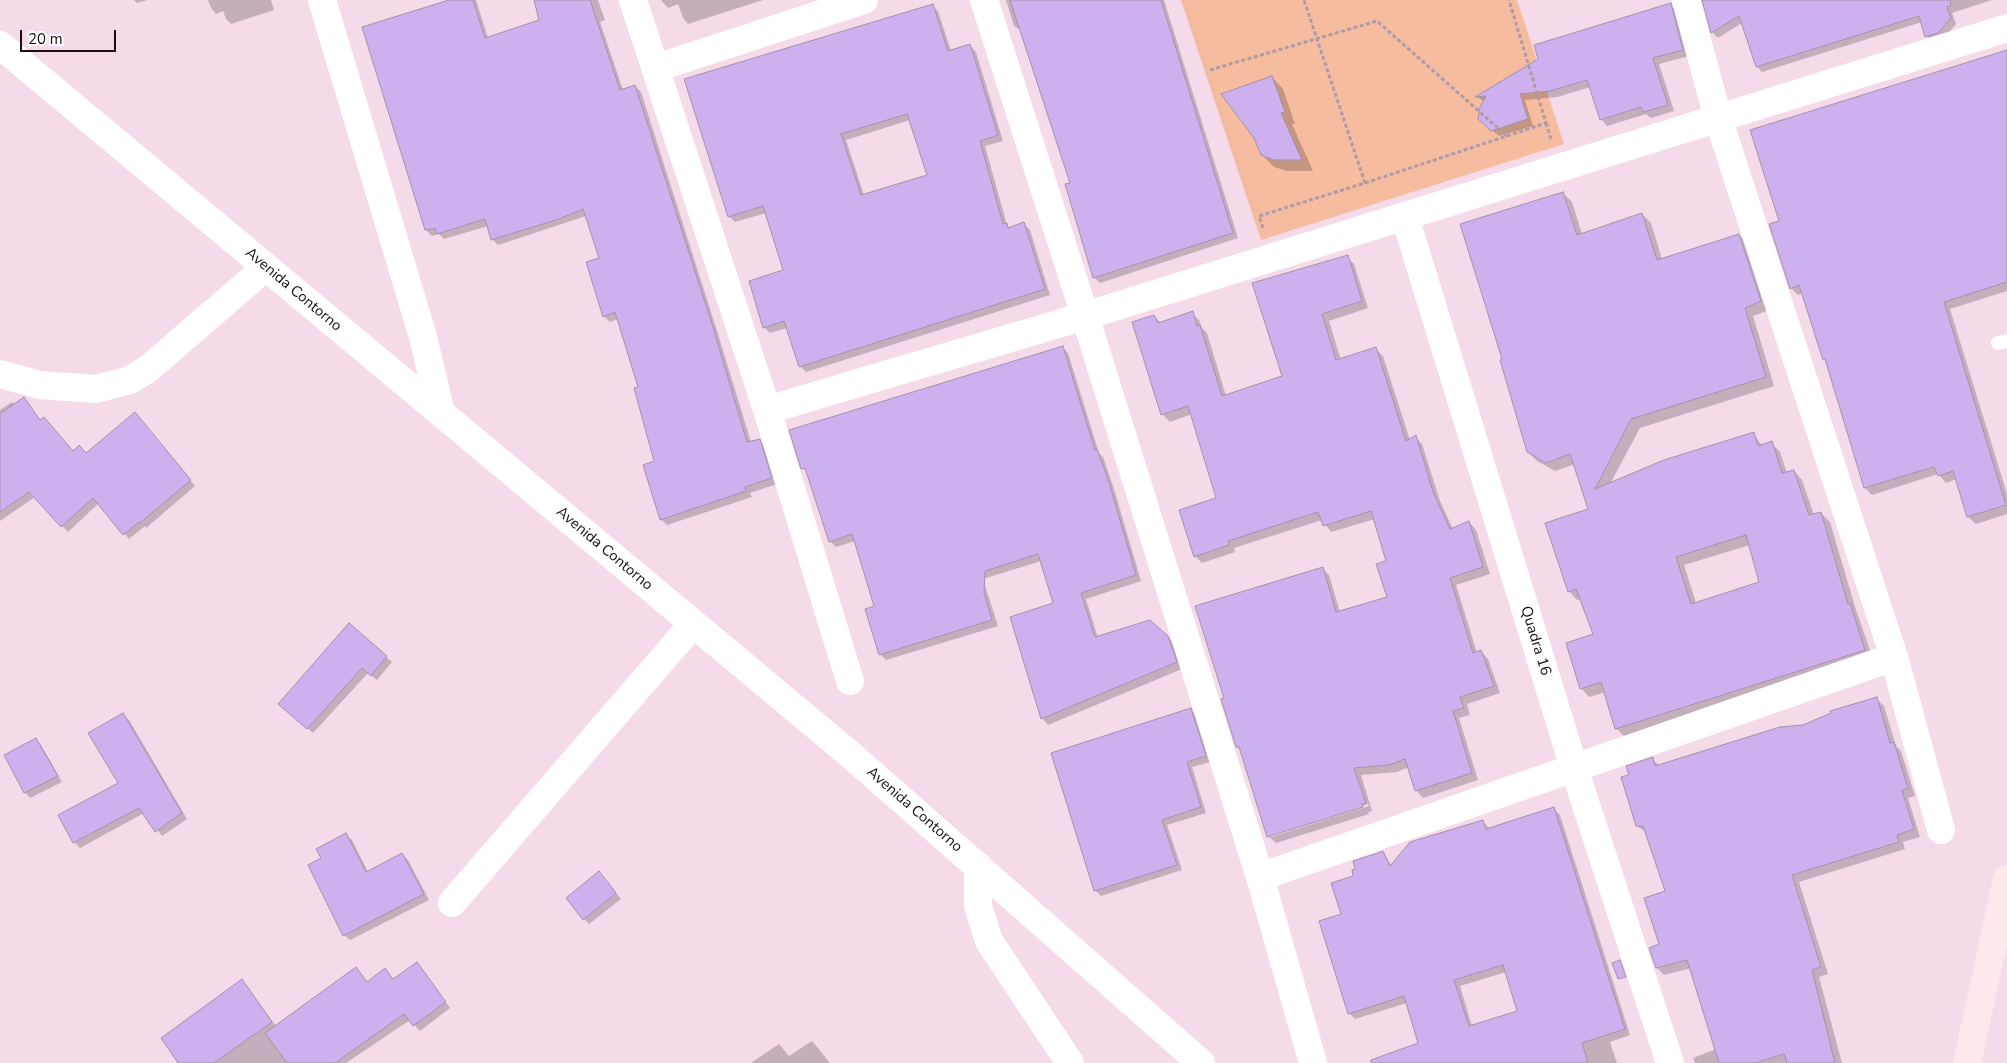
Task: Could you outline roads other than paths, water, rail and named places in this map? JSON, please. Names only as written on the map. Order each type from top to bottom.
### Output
[{"type":"street","points":[[322,0],[423,337],[441,414]]},
{"type":"street","points":[[633,0],[767,410],[850,681]]},
{"type":"street","points":[[656,68],[864,0]]},
{"type":"street","points":[[984,0],[1260,877],[1313,1063]]},
{"type":"street","points":[[1686,0],[1718,118],[1894,657],[1941,830]]},
{"type":"street","points":[[767,410],[1085,316],[2007,28]]},
{"type":"street","name":"Avenida Contorno","points":[[0,45],[852,756],[1201,1063]]},
{"type":"street","name":"Quadra 16","points":[[1405,217],[1574,768],[1670,1063]]},
{"type":"street","points":[[0,374],[40,385],[96,390],[130,380],[148,369],[266,267]]},
{"type":"street","points":[[452,903],[694,624]]},
{"type":"street","points":[[1260,877],[1894,657]]},
{"type":"street","points":[[978,866],[978,906],[989,941],[1070,1063]]},
{"type":"street","points":[[1967,1063],[2007,879]]}]
